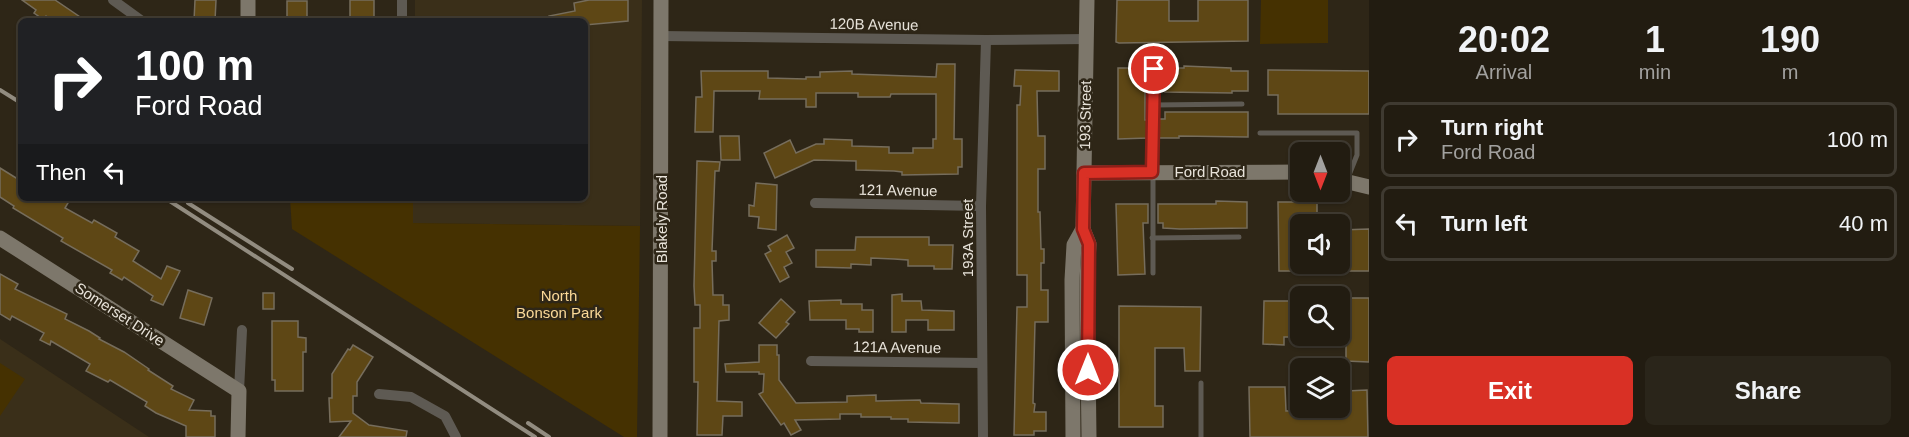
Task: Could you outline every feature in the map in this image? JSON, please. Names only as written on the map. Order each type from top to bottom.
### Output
[{"type":"street","points":[[113,0],[138,18]]},
{"type":"street","points":[[248,0],[248,18]]},
{"type":"street","points":[[402,0],[402,18]]},
{"type":"street","name":"Blakely Road","points":[[660,437],[662,0]]},
{"type":"street","name":"193 Street","points":[[1087,0],[1083,229],[1089,244],[1089,437]]},
{"type":"street","name":"120B Avenue","points":[[661,36],[1087,39]]},
{"type":"street","name":"193A Street","points":[[983,437],[981,206],[986,40]]},
{"type":"street","name":"Ford Road","points":[[1084,173],[1290,172]]},
{"type":"street","points":[[1350,182],[1369,187]]},
{"type":"street","name":"121 Avenue","points":[[815,203],[981,206]]},
{"type":"street","name":"193 Street","points":[[1073,437],[1072,280],[1074,245],[1083,229]]},
{"type":"street","name":"Somerset Drive","points":[[0,238],[239,391]]},
{"type":"street","points":[[238,437],[242,330]]},
{"type":"street","name":"121A Avenue","points":[[811,361],[982,363]]},
{"type":"street","points":[[379,394],[411,397],[445,416],[456,437]]},
{"type":"lane","points":[[1153,273],[1154,69]]},
{"type":"lane","points":[[1153,105],[1242,104]]},
{"type":"lane","points":[[1260,133],[1357,133],[1357,155],[1350,168]]},
{"type":"lane","points":[[1152,238],[1239,237]]},
{"type":"lane","points":[[1201,383],[1201,437]]},
{"type":"shaded area","points":[[415,0],[642,0],[640,226],[413,223],[413,201],[588,201],[588,18],[415,18]]},
{"type":"shaded area","points":[[0,339],[149,437],[0,437]]},
{"type":"green space","points":[[1261,0],[1328,0],[1328,43],[1260,44]]},
{"type":"green space","name":"North Bonson Park","points":[[290,201],[413,201],[413,223],[640,226],[637,437],[624,437],[292,229]]},
{"type":"green space","points":[[0,363],[25,379],[0,416]]},
{"type":"building","points":[[22,0],[55,0],[82,18],[49,18],[46,16],[41,18],[34,13],[36,10]]},
{"type":"building","points":[[195,0],[216,0],[215,18],[194,18]]},
{"type":"building","points":[[350,0],[374,0],[374,18],[350,18]]},
{"type":"building","points":[[589,0],[628,0],[628,21],[588,25],[588,18],[549,18],[549,16],[575,11],[574,3]]},
{"type":"building","points":[[1117,0],[1169,0],[1169,21],[1198,21],[1198,0],[1248,0],[1248,41],[1119,43],[1116,42]]},
{"type":"building","points":[[287,1],[307,1],[307,18],[287,18]]},
{"type":"building","points":[[937,64],[955,64],[954,139],[962,139],[962,167],[958,167],[958,174],[902,175],[902,172],[894,171],[856,170],[856,161],[814,160],[775,178],[764,153],[790,140],[796,153],[816,144],[824,144],[824,139],[852,140],[852,146],[889,147],[889,153],[913,153],[913,148],[933,148],[933,139],[936,139],[936,94],[858,97],[858,93],[816,93],[816,107],[806,107],[806,99],[759,99],[760,91],[714,91],[713,132],[695,132],[696,97],[702,97],[701,71],[768,71],[768,78],[806,79],[806,77],[820,77],[820,72],[852,71],[852,74],[936,77]]},
{"type":"building","points":[[1184,66],[1248,71],[1248,91],[1232,91],[1232,93],[1165,92],[1165,87],[1158,86],[1159,68],[1184,68]]},
{"type":"building","points":[[1118,68],[1149,68],[1149,86],[1145,86],[1145,120],[1148,120],[1148,138],[1118,139]]},
{"type":"building","points":[[1015,70],[1059,71],[1059,91],[1037,91],[1038,136],[1045,136],[1045,169],[1038,169],[1038,212],[1040,212],[1041,249],[1044,249],[1044,263],[1041,263],[1041,290],[1048,290],[1048,322],[1035,322],[1033,403],[1035,404],[1034,412],[1046,412],[1046,431],[1034,431],[1034,435],[1014,435],[1017,307],[1027,307],[1027,275],[1017,275],[1017,105],[1020,105],[1021,86],[1014,86]]},
{"type":"building","points":[[1268,70],[1369,71],[1369,114],[1278,114],[1278,95],[1268,95]]},
{"type":"building","points":[[1165,112],[1248,112],[1248,137],[1158,138],[1158,119],[1165,119]]},
{"type":"building","points":[[720,136],[739,136],[740,160],[721,160]]},
{"type":"building","points":[[697,161],[720,162],[719,171],[715,171],[712,251],[716,251],[716,261],[712,261],[713,295],[723,295],[723,305],[729,305],[729,320],[719,321],[717,401],[742,402],[742,416],[723,416],[722,435],[697,435],[698,382],[694,382],[694,328],[700,328],[700,305],[695,305],[694,286]]},
{"type":"building","points":[[0,168],[18,179],[18,201],[65,201],[68,203],[65,208],[92,223],[94,220],[117,233],[115,237],[139,251],[133,261],[161,279],[167,266],[180,271],[163,305],[151,300],[153,296],[124,277],[122,280],[110,273],[112,270],[61,241],[63,238],[13,208],[14,206],[0,197]]},
{"type":"building","points":[[756,183],[777,185],[776,230],[758,228],[759,217],[749,216],[749,205],[754,206]]},
{"type":"building","points":[[1216,201],[1247,202],[1247,228],[1180,229],[1163,228],[1163,223],[1158,223],[1158,204],[1216,204]]},
{"type":"building","points":[[1278,202],[1317,202],[1317,214],[1290,214],[1290,271],[1279,271]]},
{"type":"building","points":[[1116,204],[1148,204],[1148,223],[1143,223],[1145,274],[1118,275]]},
{"type":"building","points":[[1369,229],[1369,271],[1350,271],[1350,230]]},
{"type":"building","points":[[787,235],[794,248],[786,252],[792,263],[784,267],[789,277],[780,282],[765,254],[771,251],[768,246]]},
{"type":"building","points":[[856,237],[929,237],[929,245],[953,245],[952,269],[908,266],[908,260],[871,258],[871,265],[851,264],[851,268],[816,267],[816,250],[855,250]]},
{"type":"building","points":[[0,274],[18,284],[15,289],[67,314],[65,319],[124,352],[173,386],[171,389],[194,400],[189,410],[211,411],[211,416],[215,416],[215,437],[186,437],[186,426],[156,413],[145,406],[147,402],[110,380],[108,382],[86,371],[90,364],[51,341],[50,345],[40,340],[44,333],[12,316],[10,320],[0,314]]},
{"type":"building","points":[[188,290],[212,298],[204,325],[180,318]]},
{"type":"building","points":[[263,293],[274,293],[274,309],[263,309]]},
{"type":"building","points":[[902,294],[902,301],[921,301],[922,310],[954,311],[954,330],[928,330],[928,320],[906,320],[906,332],[892,332],[892,295]]},
{"type":"building","points":[[1350,298],[1369,298],[1369,362],[1350,361],[1350,358],[1346,358],[1346,346],[1350,346]]},
{"type":"building","points":[[781,299],[795,312],[786,322],[789,324],[776,338],[759,323]]},
{"type":"building","points":[[841,300],[841,304],[862,304],[862,310],[873,310],[873,332],[846,329],[846,320],[810,320],[809,301]]},
{"type":"building","points":[[1264,301],[1290,301],[1290,337],[1284,337],[1284,345],[1263,344]]},
{"type":"building","points":[[1119,306],[1201,307],[1200,371],[1185,371],[1184,348],[1155,348],[1155,406],[1163,406],[1163,427],[1119,427]]},
{"type":"building","points":[[272,321],[298,321],[298,337],[306,338],[306,352],[303,352],[303,391],[275,391],[275,380],[272,380]]},
{"type":"building","points":[[353,345],[373,357],[357,382],[357,396],[353,396],[353,413],[369,425],[407,431],[406,437],[339,437],[351,421],[330,422],[329,398],[332,398],[332,374]]},
{"type":"building","points":[[759,345],[777,345],[779,380],[796,403],[847,402],[847,396],[876,395],[876,401],[920,400],[921,403],[959,404],[959,423],[908,422],[908,419],[891,419],[891,417],[840,414],[840,419],[795,420],[801,430],[791,435],[784,423],[781,425],[759,394],[763,392],[764,374],[726,372],[725,364],[759,362]]},
{"type":"building","points":[[1249,387],[1285,387],[1286,411],[1290,411],[1290,418],[1350,418],[1350,391],[1367,390],[1368,437],[1250,437]]},
{"type":"railway","points":[[0,90],[18,101]]},
{"type":"railway","points":[[170,201],[535,437]]},
{"type":"railway","points":[[188,203],[292,269]]},
{"type":"railway","points":[[528,423],[549,437]]},
{"type":"route","points":[[1088,370],[1089,244],[1083,229],[1084,173],[1152,172],[1154,69]]}]
